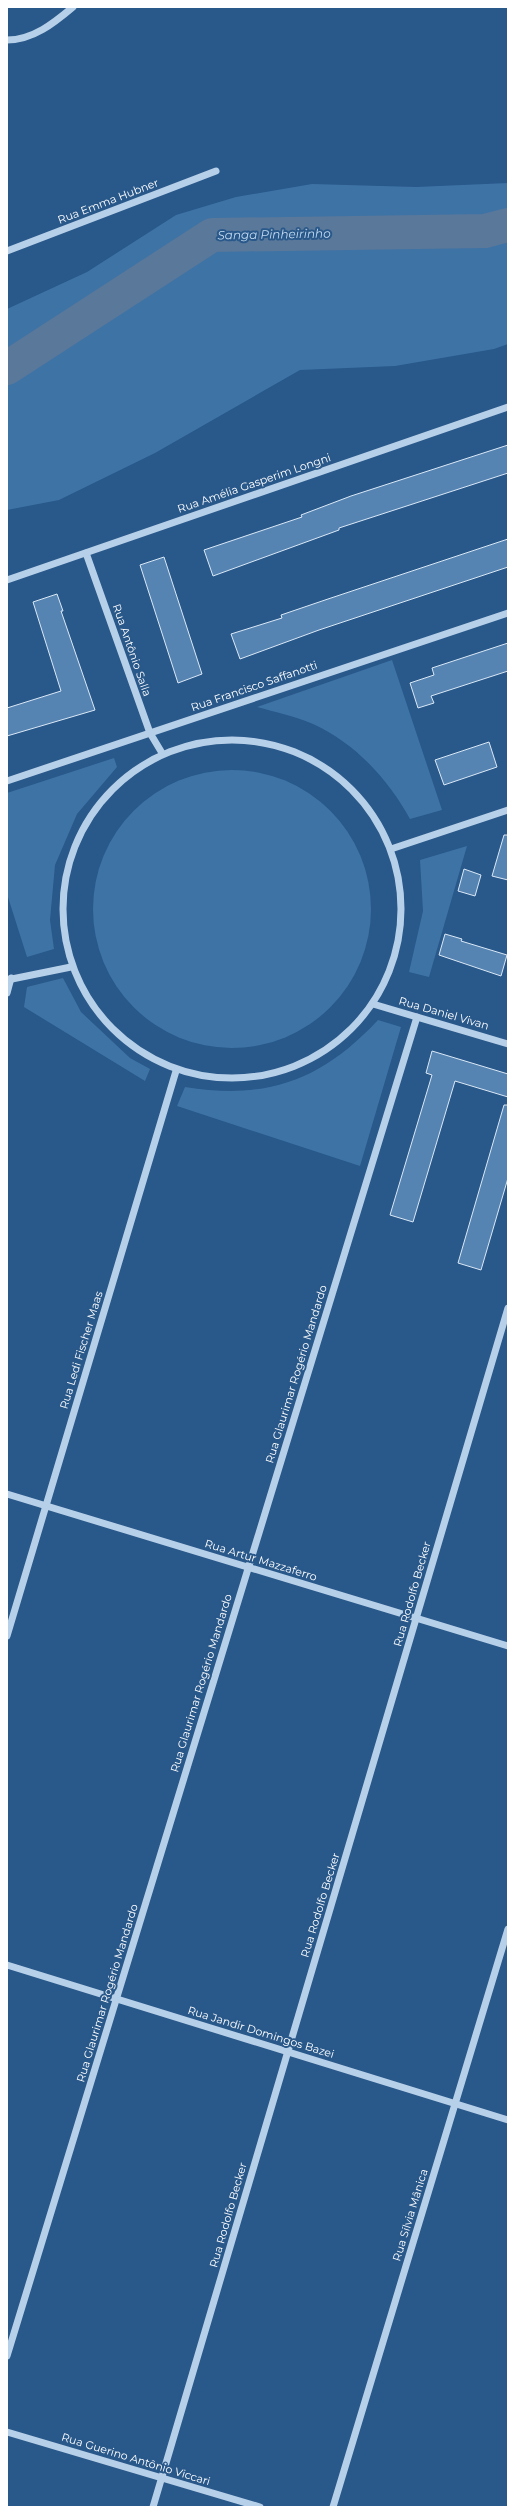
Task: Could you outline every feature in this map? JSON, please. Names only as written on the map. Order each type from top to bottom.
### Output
[{"type":"street","points":[[7,40],[18,40],[50,26],[73,7]]},
{"type":"street","name":"Rua Emma Hubner","points":[[7,251],[216,171]]},
{"type":"street","name":"Rua Amélia Gasperim Longni","points":[[7,580],[508,407]]},
{"type":"street","name":"Rua Antônio Salla","points":[[86,553],[150,733],[162,753]]},
{"type":"street","name":"Rua Francisco Saffanotti","points":[[7,781],[508,613]]},
{"type":"street","points":[[240,738],[279,745],[315,760],[347,784],[373,814],[391,849],[402,902],[396,955],[373,1004],[336,1045],[286,1071],[231,1080],[176,1071],[131,1047],[96,1012],[71,967],[62,917],[67,866],[72,853],[87,819],[120,780],[162,753],[200,741],[240,738]]},
{"type":"street","points":[[391,849],[508,810]]},
{"type":"street","points":[[7,993],[9,979],[71,967]]},
{"type":"street","name":"Rua Daniel Vivan","points":[[373,1004],[508,1044]]},
{"type":"street","name":"Rua Glaurimar Rogério Mandardo","points":[[7,2356],[417,1017]]},
{"type":"street","name":"Rua Ledi Fischer Maas","points":[[7,1636],[176,1071]]},
{"type":"street","name":"Rua Rodolfo Becker","points":[[153,2507],[508,1308]]},
{"type":"street","name":"Rua Artur Mazzaferro","points":[[7,1494],[508,1646]]},
{"type":"street","name":"Rua Sílvia Mânica","points":[[334,2507],[508,1929]]},
{"type":"street","name":"Rua Jandir Domingos Bazei","points":[[7,1965],[508,2120]]},
{"type":"street","name":"Rua Guerino Antônio Viccari","points":[[7,2432],[260,2507]]},
{"type":"shaded area","points":[[508,183],[508,344],[494,349],[395,366],[300,370],[155,453],[59,500],[7,510],[7,309],[87,272],[176,215],[236,197],[312,184],[416,187]]},
{"type":"shaded area","points":[[392,660],[442,810],[410,819],[381,776],[343,741],[306,721],[257,707]]},
{"type":"shaded area","points":[[114,758],[117,767],[77,814],[55,865],[50,920],[54,949],[27,957],[7,894],[7,793]]},
{"type":"shaded area","points":[[232,770],[259,773],[285,781],[309,794],[330,811],[347,832],[360,856],[368,882],[371,909],[368,936],[360,962],[347,986],[330,1007],[309,1024],[285,1037],[259,1045],[232,1048],[205,1045],[179,1037],[155,1024],[134,1007],[117,986],[104,962],[96,936],[93,909],[96,882],[104,856],[117,832],[134,811],[155,794],[179,781],[205,773]]},
{"type":"shaded area","points":[[467,846],[429,977],[409,972],[423,911],[420,860]]},
{"type":"shaded area","points":[[63,978],[81,1012],[130,1058],[150,1069],[145,1081],[24,1007],[27,987]]},
{"type":"shaded area","points":[[378,1020],[401,1027],[360,1166],[177,1106],[185,1087],[242,1091],[267,1088],[291,1081],[314,1071],[335,1058],[357,1041]]},
{"type":"building","points":[[508,445],[508,473],[339,528],[339,530],[213,576],[204,550],[302,517],[301,515],[351,496]]},
{"type":"building","points":[[508,539],[508,567],[319,630],[240,659],[231,634],[282,618],[281,615]]},
{"type":"building","points":[[164,557],[202,674],[178,683],[140,565]]},
{"type":"building","points":[[57,594],[63,611],[61,611],[95,710],[7,736],[7,708],[61,691],[33,602]]},
{"type":"building","points":[[508,643],[508,671],[431,696],[434,703],[418,708],[410,683],[434,675],[432,668]]},
{"type":"building","points":[[489,742],[497,767],[444,785],[435,760]]},
{"type":"building","points":[[504,835],[508,835],[508,880],[492,876]]},
{"type":"building","points":[[464,869],[481,875],[475,896],[458,891]]},
{"type":"building","points":[[445,934],[462,939],[461,941],[507,955],[501,976],[439,955]]},
{"type":"building","points":[[432,1051],[508,1074],[508,1097],[455,1081],[413,1222],[390,1215],[432,1075],[426,1073]]},
{"type":"building","points":[[504,1105],[508,1105],[508,1178],[481,1270],[458,1263]]},
{"type":"waterway","name":"Sanga Pinheirinho","points":[[7,368],[212,235],[485,231],[508,225]]}]
